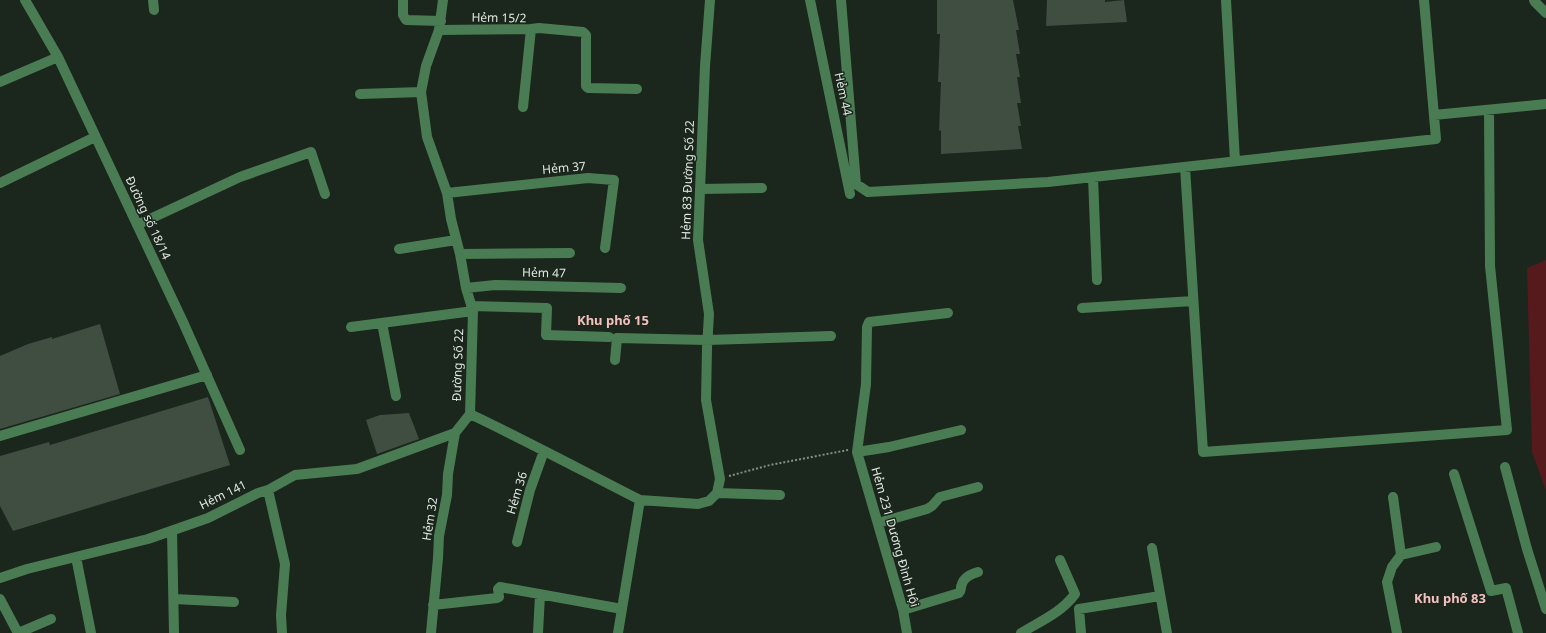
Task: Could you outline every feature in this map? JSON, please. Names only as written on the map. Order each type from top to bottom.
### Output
[{"type":"street","name":"Đường số 18/14","points":[[25,0],[58,57],[207,375],[240,450]]},
{"type":"street","name":"Hẻm 15/2","points":[[403,0],[403,15],[406,20],[440,26],[531,29],[523,107]]},
{"type":"street","name":"Đường Số 22","points":[[443,0],[440,26],[426,66],[421,92],[427,137],[447,193],[466,288],[472,308],[470,414],[525,440],[640,500]]},
{"type":"street","name":"Hẻm 83 Đường Số 22","points":[[710,0],[705,66],[698,240],[709,314],[706,400],[720,479],[717,493]]},
{"type":"street","name":"Hẻm 44","points":[[810,0],[850,194]]},
{"type":"street","points":[[841,0],[856,184],[868,192],[1048,182],[1436,139],[1424,0]]},
{"type":"street","points":[[1226,0],[1235,161]]},
{"type":"street","points":[[1534,0],[1546,13]]},
{"type":"street","points":[[531,29],[539,28],[584,32],[586,35],[587,56],[586,86],[588,88],[637,89]]},
{"type":"street","points":[[0,82],[58,57]]},
{"type":"street","points":[[360,94],[421,92]]},
{"type":"street","points":[[1434,115],[1546,104]]},
{"type":"street","points":[[1185,167],[1203,452],[1507,430],[1490,266],[1489,110]]},
{"type":"street","points":[[0,184],[95,137]]},
{"type":"street","points":[[137,225],[240,177],[311,152],[325,194]]},
{"type":"street","points":[[1093,177],[1097,280]]},
{"type":"street","name":"Hẻm 37","points":[[447,193],[588,178],[614,180],[605,248]]},
{"type":"street","points":[[700,189],[762,188]]},
{"type":"street","points":[[400,249],[456,240]]},
{"type":"street","points":[[460,254],[570,253]]},
{"type":"street","name":"Hẻm 47","points":[[466,288],[495,285],[621,288]]},
{"type":"street","points":[[1082,308],[1194,301]]},
{"type":"street","points":[[351,327],[472,308],[547,308],[546,335],[609,337]]},
{"type":"street","points":[[948,313],[869,322],[866,384],[857,450],[889,447],[961,430]]},
{"type":"street","points":[[382,323],[396,396]]},
{"type":"street","points":[[615,360],[617,338],[707,340],[830,336]]},
{"type":"street","points":[[0,436],[207,375]]},
{"type":"street","name":"Hẻm 32","points":[[431,633],[439,536],[447,495],[448,474],[455,433],[470,414]]},
{"type":"street","name":"Hẻm 141","points":[[0,578],[76,556],[148,539],[172,531],[208,518],[258,493],[268,490],[295,475],[357,469],[455,433]]},
{"type":"street","name":"Hẻm 231 Dương Đình Hội","points":[[857,450],[903,610],[907,633]]},
{"type":"street","name":"Hẻm 36","points":[[517,542],[530,490],[544,451]]},
{"type":"street","points":[[1505,467],[1527,549],[1546,609]]},
{"type":"street","points":[[1454,474],[1490,591],[1506,588],[1518,633]]},
{"type":"street","points":[[878,523],[927,509],[940,497],[978,487]]},
{"type":"street","points":[[268,490],[284,564],[281,615],[282,633]]},
{"type":"street","points":[[618,633],[640,500],[698,504],[709,501],[717,493],[780,495]]},
{"type":"street","points":[[1393,497],[1401,555]]},
{"type":"street","points":[[172,531],[174,633]]},
{"type":"street","points":[[1152,548],[1166,633]]},
{"type":"street","points":[[1397,633],[1387,582],[1392,567],[1401,555],[1436,548]]},
{"type":"street","points":[[76,556],[91,633]]},
{"type":"street","points":[[1021,633],[1059,611],[1075,594],[1060,560]]},
{"type":"street","points":[[903,610],[959,594],[962,582],[966,578],[978,572]]},
{"type":"street","points":[[433,605],[497,598],[499,597],[498,589],[500,587],[622,609]]},
{"type":"street","points":[[538,633],[540,595]]},
{"type":"street","points":[[1081,633],[1079,609],[1160,596]]},
{"type":"street","points":[[0,599],[18,633],[51,619]]},
{"type":"street","points":[[174,599],[234,602]]},
{"type":"path","points":[[720,479],[770,465],[857,450]]},
{"type":"shaded area","points":[[1546,260],[1546,491],[1532,452],[1527,268]]},
{"type":"building","points":[[937,0],[1013,0],[1019,30],[1016,30],[1020,54],[1016,54],[1020,77],[1017,77],[1021,103],[1017,103],[1021,126],[1018,126],[1022,149],[941,154],[941,130],[939,131],[941,82],[938,82],[940,34],[937,34]]},
{"type":"building","points":[[1047,0],[1105,0],[1105,2],[1124,0],[1127,22],[1046,26]]},
{"type":"building","points":[[100,324],[120,394],[0,429],[0,356],[28,344],[52,337],[52,339]]},
{"type":"building","points":[[208,397],[230,465],[13,531],[0,506],[0,456],[49,442],[50,445]]},
{"type":"building","points":[[409,413],[419,439],[377,454],[366,420],[380,415]]},
{"type":"district","name":"Khu phố 15","points":[[613,320]]},
{"type":"district","name":"Khu phố 83","points":[[1450,598]]}]
